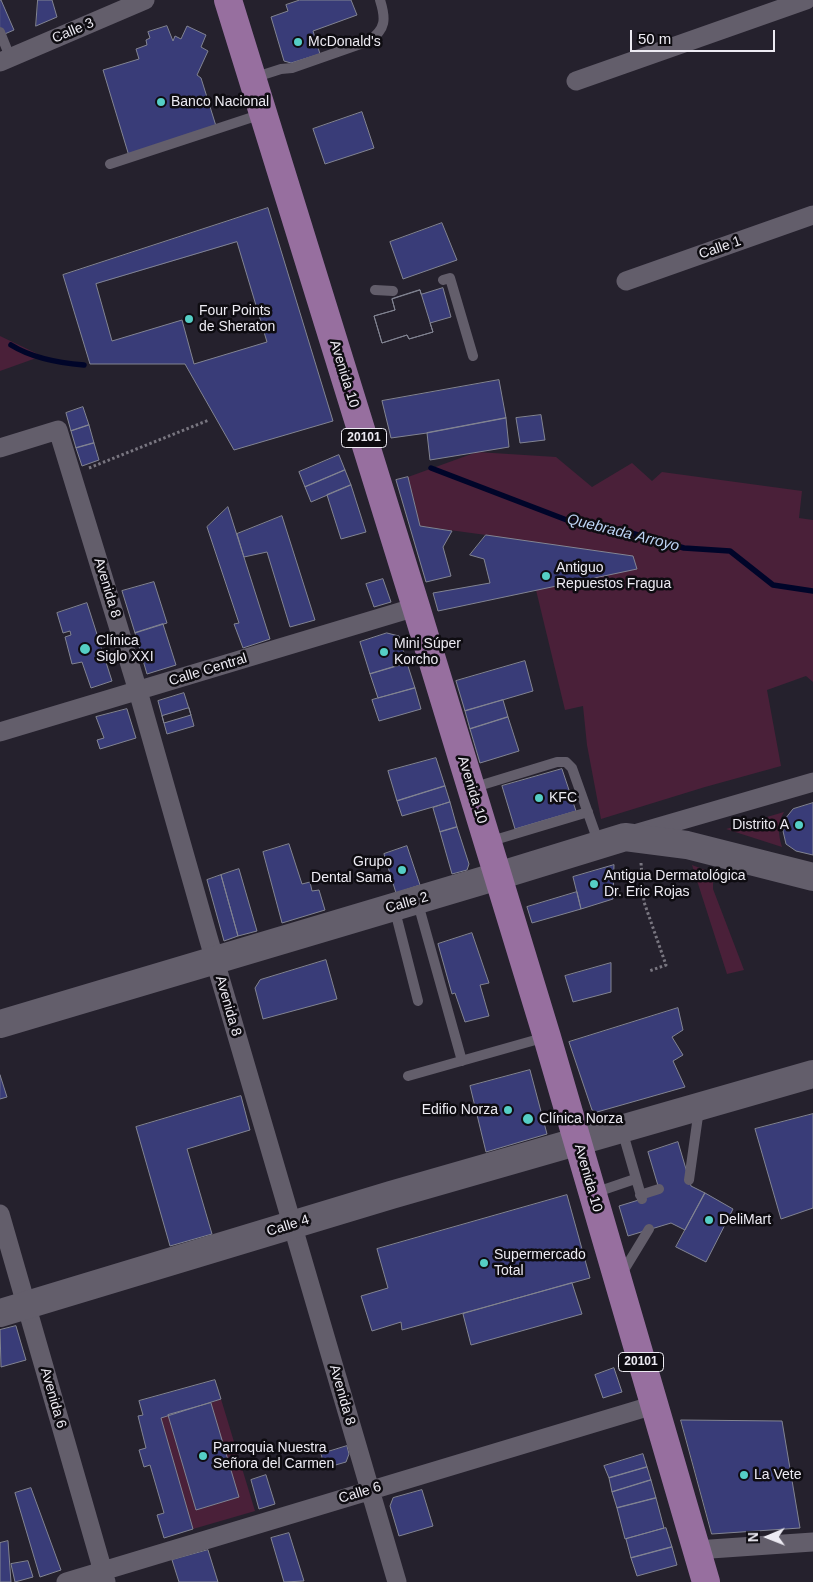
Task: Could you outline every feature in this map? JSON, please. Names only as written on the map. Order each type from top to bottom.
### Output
[{"type":"main road","name":"Avenida 10","points":[[228,0],[472,788],[547,1037],[706,1582]]},
{"type":"street","name":"Calle 3","points":[[5,60],[145,0]]},
{"type":"street","points":[[576,81],[806,0]]},
{"type":"street","name":"Calle 1","points":[[626,280],[710,242],[813,215]]},
{"type":"street","name":"Avenida 8","points":[[0,448],[58,430],[138,691],[397,1582]]},
{"type":"street","name":"Calle Central","points":[[0,732],[416,607]]},
{"type":"street","name":"Calle 2","points":[[0,1024],[599,845],[632,838],[813,782]]},
{"type":"street","points":[[632,838],[687,845],[813,877]]},
{"type":"street","name":"Calle 4","points":[[0,1313],[391,1195],[813,1074]]},
{"type":"street","name":"Avenida 6","points":[[0,1214],[104,1576]]},
{"type":"street","name":"Calle 6","points":[[66,1582],[104,1576],[370,1490],[654,1405]]},
{"type":"street","points":[[696,1550],[813,1542]]},
{"type":"lane","points":[[252,78],[281,69],[292,68],[369,41],[378,34],[383,26],[384,12],[380,0]]},
{"type":"lane","points":[[0,32],[5,60]]},
{"type":"lane","points":[[110,164],[263,114]]},
{"type":"lane","points":[[443,280],[450,278],[473,356]]},
{"type":"lane","points":[[375,290],[393,291]]},
{"type":"lane","points":[[472,788],[557,762],[566,762],[572,768],[599,845]]},
{"type":"lane","points":[[488,842],[588,812]]},
{"type":"lane","points":[[406,903],[418,1001]]},
{"type":"lane","points":[[406,903],[462,1061]]},
{"type":"lane","points":[[408,1076],[547,1037]]},
{"type":"lane","points":[[689,1180],[699,1106]]},
{"type":"lane","points":[[622,1129],[641,1197],[659,1189]]},
{"type":"lane","points":[[592,1193],[635,1179]]},
{"type":"lane","points":[[618,1280],[649,1230]]},
{"type":"path","points":[[72,475],[209,420]]},
{"type":"path","points":[[632,838],[644,902],[666,965],[649,970]]},
{"type":"shaded area","points":[[0,336],[42,356],[0,371]]},
{"type":"shaded area","points":[[477,452],[556,457],[592,487],[632,463],[652,481],[662,472],[802,491],[799,518],[813,520],[813,682],[806,676],[767,690],[781,766],[601,819],[587,745],[583,706],[565,710],[536,590],[486,535],[420,526],[408,477]]},
{"type":"shaded area","points":[[784,812],[779,829],[782,847],[726,829]]},
{"type":"shaded area","points":[[692,865],[713,873],[713,889],[744,970],[727,974]]},
{"type":"shaded area","points":[[221,1399],[255,1511],[193,1529],[161,1418],[168,1415],[196,1510],[238,1497],[211,1403]]},
{"type":"building","points":[[0,0],[14,30],[0,36]]},
{"type":"building","points":[[38,0],[52,0],[57,17],[36,26]]},
{"type":"building","name":"McDonald's","points":[[300,0],[351,0],[357,15],[313,31],[320,54],[291,63],[284,61],[271,17],[288,11],[286,5]]},
{"type":"building","name":"Banco Nacional","points":[[167,26],[173,41],[175,36],[181,39],[187,26],[206,35],[201,47],[208,51],[197,75],[201,78],[216,126],[129,156],[103,70],[139,59],[136,49],[147,45],[146,40],[150,38],[148,32]]},
{"type":"building","points":[[362,112],[374,148],[325,164],[313,129]]},
{"type":"building","name":"Four Points de Sheraton","points":[[268,208],[333,421],[234,450],[185,364],[90,364],[63,275]]},
{"type":"building","points":[[442,223],[457,260],[403,279],[390,242]]},
{"type":"building","points":[[237,242],[267,342],[194,364],[182,320],[112,341],[96,284]]},
{"type":"building","points":[[443,288],[451,317],[430,323],[433,332],[409,339],[407,335],[382,343],[374,316],[395,310],[392,299],[420,290],[421,294]]},
{"type":"building","points":[[420,290],[433,332],[409,339],[407,335],[382,343],[374,316],[395,310],[392,299]]},
{"type":"building","points":[[499,380],[506,418],[391,438],[382,401]]},
{"type":"building","points":[[83,407],[89,425],[71,431],[66,413]]},
{"type":"building","points":[[541,415],[545,440],[520,443],[516,418]]},
{"type":"building","points":[[506,418],[509,447],[430,460],[427,433]]},
{"type":"building","points":[[89,425],[94,443],[76,448],[71,431]]},
{"type":"building","points":[[94,443],[99,460],[82,466],[76,448]]},
{"type":"building","points":[[339,455],[345,470],[305,487],[299,472]]},
{"type":"building","points":[[345,470],[351,485],[311,502],[305,487]]},
{"type":"building","points":[[408,477],[420,526],[452,531],[443,547],[451,576],[426,582],[396,480]]},
{"type":"building","points":[[351,485],[366,532],[341,539],[327,495]]},
{"type":"building","points":[[228,507],[270,639],[243,648],[234,624],[239,623],[207,527]]},
{"type":"building","points":[[282,516],[315,620],[290,627],[267,552],[244,557],[237,534]]},
{"type":"building","name":"Antiguo Repuestos Fragua","points":[[486,535],[633,556],[637,569],[438,611],[433,593],[490,583],[484,559],[470,555]]},
{"type":"building","points":[[383,579],[391,602],[374,607],[366,584]]},
{"type":"building","points":[[154,582],[167,623],[135,633],[122,591]]},
{"type":"building","name":"Clínica Siglo XXI","points":[[87,603],[112,681],[91,688],[82,662],[72,664],[65,637],[71,635],[70,631],[63,633],[57,613]]},
{"type":"building","points":[[163,624],[176,665],[147,674],[135,633]]},
{"type":"building","name":"Mini Súper Korcho","points":[[387,633],[399,636],[407,663],[370,674],[360,642]]},
{"type":"building","points":[[525,661],[533,691],[465,711],[456,681]]},
{"type":"building","points":[[407,663],[415,688],[378,698],[370,674]]},
{"type":"building","points":[[415,688],[421,709],[379,721],[372,700]]},
{"type":"building","points":[[184,693],[191,715],[164,723],[158,701]]},
{"type":"building","points":[[503,700],[508,717],[470,729],[465,711]]},
{"type":"building","points":[[189,708],[194,726],[167,734],[162,716]]},
{"type":"building","points":[[127,709],[136,738],[100,749],[97,740],[104,738],[96,717]]},
{"type":"building","points":[[508,717],[519,751],[480,763],[470,729]]},
{"type":"building","points":[[436,758],[445,786],[397,801],[388,771]]},
{"type":"building","name":"KFC","points":[[562,769],[576,811],[515,829],[502,786]]},
{"type":"building","points":[[445,786],[450,802],[402,816],[397,801]]},
{"type":"building","points":[[450,802],[457,827],[440,832],[433,808]]},
{"type":"building","name":"Distrito A","points":[[813,803],[813,855],[796,851],[786,844],[783,831],[785,819],[793,809]]},
{"type":"building","points":[[457,827],[469,864],[467,870],[452,874],[440,832]]},
{"type":"building","points":[[289,844],[302,884],[310,882],[312,891],[319,890],[325,910],[282,923],[263,852]]},
{"type":"building","name":"Grupo Dental Sama","points":[[407,846],[420,885],[396,893],[384,854]]},
{"type":"building","name":"Antigua Dermatológica Dr. Eric Rojas","points":[[614,865],[613,899],[581,909],[573,877]]},
{"type":"building","points":[[239,869],[257,931],[238,936],[221,875]]},
{"type":"building","points":[[221,875],[238,936],[224,941],[207,880]]},
{"type":"building","points":[[577,892],[581,909],[532,923],[527,907]]},
{"type":"building","points":[[472,933],[489,983],[480,985],[489,1016],[465,1022],[455,993],[452,994],[438,944]]},
{"type":"building","points":[[326,960],[337,999],[263,1019],[255,988],[260,980]]},
{"type":"building","points":[[611,963],[611,992],[573,1002],[565,976]]},
{"type":"building","points":[[678,1008],[683,1030],[672,1037],[683,1055],[673,1061],[685,1087],[597,1112],[592,1110],[569,1042]]},
{"type":"building","name":"Edifio Norza","points":[[530,1070],[547,1134],[486,1152],[470,1086]]},
{"type":"building","points":[[0,1075],[7,1097],[0,1099]]},
{"type":"building","points":[[241,1096],[250,1130],[187,1149],[212,1234],[170,1246],[136,1127]]},
{"type":"building","points":[[813,1114],[813,1208],[781,1219],[755,1129]]},
{"type":"building","points":[[678,1142],[691,1186],[705,1193],[685,1230],[671,1223],[628,1236],[619,1206],[642,1199],[659,1189],[648,1152]]},
{"type":"building","name":"DeliMart","points":[[705,1193],[733,1209],[706,1262],[676,1247]]},
{"type":"building","name":"Supermercado Total","points":[[567,1195],[590,1278],[402,1330],[401,1322],[372,1331],[361,1296],[388,1288],[377,1249]]},
{"type":"building","points":[[572,1283],[582,1314],[471,1345],[463,1314]]},
{"type":"building","points":[[16,1326],[26,1360],[1,1367],[0,1330]]},
{"type":"building","points":[[614,1368],[622,1392],[603,1398],[595,1375]]},
{"type":"building","points":[[215,1380],[221,1399],[161,1418],[193,1529],[164,1538],[157,1515],[164,1513],[150,1465],[144,1467],[139,1450],[146,1448],[138,1416],[143,1415],[139,1401]]},
{"type":"building","name":"Parroquia Nuestra Señora del Carmen","points":[[211,1403],[239,1497],[196,1510],[168,1415]]},
{"type":"building","name":"La Vete","points":[[681,1420],[782,1421],[800,1528],[712,1534]]},
{"type":"building","points":[[347,1446],[349,1454],[346,1462],[325,1468],[321,1454]]},
{"type":"building","points":[[643,1454],[647,1467],[609,1478],[604,1466]]},
{"type":"building","points":[[647,1467],[651,1480],[612,1492],[609,1478]]},
{"type":"building","points":[[266,1475],[275,1504],[259,1509],[251,1480]]},
{"type":"building","points":[[651,1480],[656,1498],[617,1508],[612,1492]]},
{"type":"building","points":[[31,1488],[61,1570],[40,1577],[15,1493]]},
{"type":"building","points":[[422,1490],[433,1526],[399,1536],[390,1506],[393,1498]]},
{"type":"building","points":[[656,1498],[664,1528],[625,1539],[617,1508]]},
{"type":"building","points":[[666,1528],[672,1547],[631,1558],[626,1539]]},
{"type":"building","points":[[289,1533],[304,1581],[284,1582],[271,1538]]},
{"type":"building","points":[[8,1541],[11,1582],[0,1582],[0,1543]]},
{"type":"building","points":[[672,1547],[677,1565],[637,1576],[631,1558]]},
{"type":"building","points":[[208,1550],[218,1582],[179,1582],[172,1560]]},
{"type":"building","points":[[28,1561],[33,1577],[15,1582],[11,1564]]},
{"type":"waterway","name":"Quebrada Arroyo","points":[[11,345],[19,350],[46,359],[84,365]]},
{"type":"waterway","name":"Quebrada Arroyo","points":[[431,468],[572,522],[624,531],[684,548],[730,551],[773,585],[813,591]]},
{"type":"place","name":"McDonald's","points":[[298,42]]},
{"type":"place","name":"Banco Nacional","points":[[161,102]]},
{"type":"place","name":"Four Points de Sheraton","points":[[189,319]]},
{"type":"place","name":"Antiguo Repuestos Fragua","points":[[546,576]]},
{"type":"place","name":"Clínica Siglo XXI","points":[[85,649]]},
{"type":"place","name":"Mini Súper Korcho","points":[[384,652]]},
{"type":"place","name":"KFC","points":[[539,798]]},
{"type":"place","name":"Distrito A","points":[[799,825]]},
{"type":"place","name":"Grupo Dental Sama","points":[[402,870]]},
{"type":"place","name":"Antigua Dermatológica Dr. Eric Rojas","points":[[594,884]]},
{"type":"place","name":"Edifio Norza","points":[[508,1110]]},
{"type":"place","name":"Clínica Norza","points":[[528,1119]]},
{"type":"place","name":"DeliMart","points":[[709,1220]]},
{"type":"place","name":"Supermercado Total","points":[[484,1263]]},
{"type":"place","name":"Parroquia Nuestra Señora del Carmen","points":[[203,1456]]},
{"type":"place","name":"La Vete","points":[[744,1475]]}]
